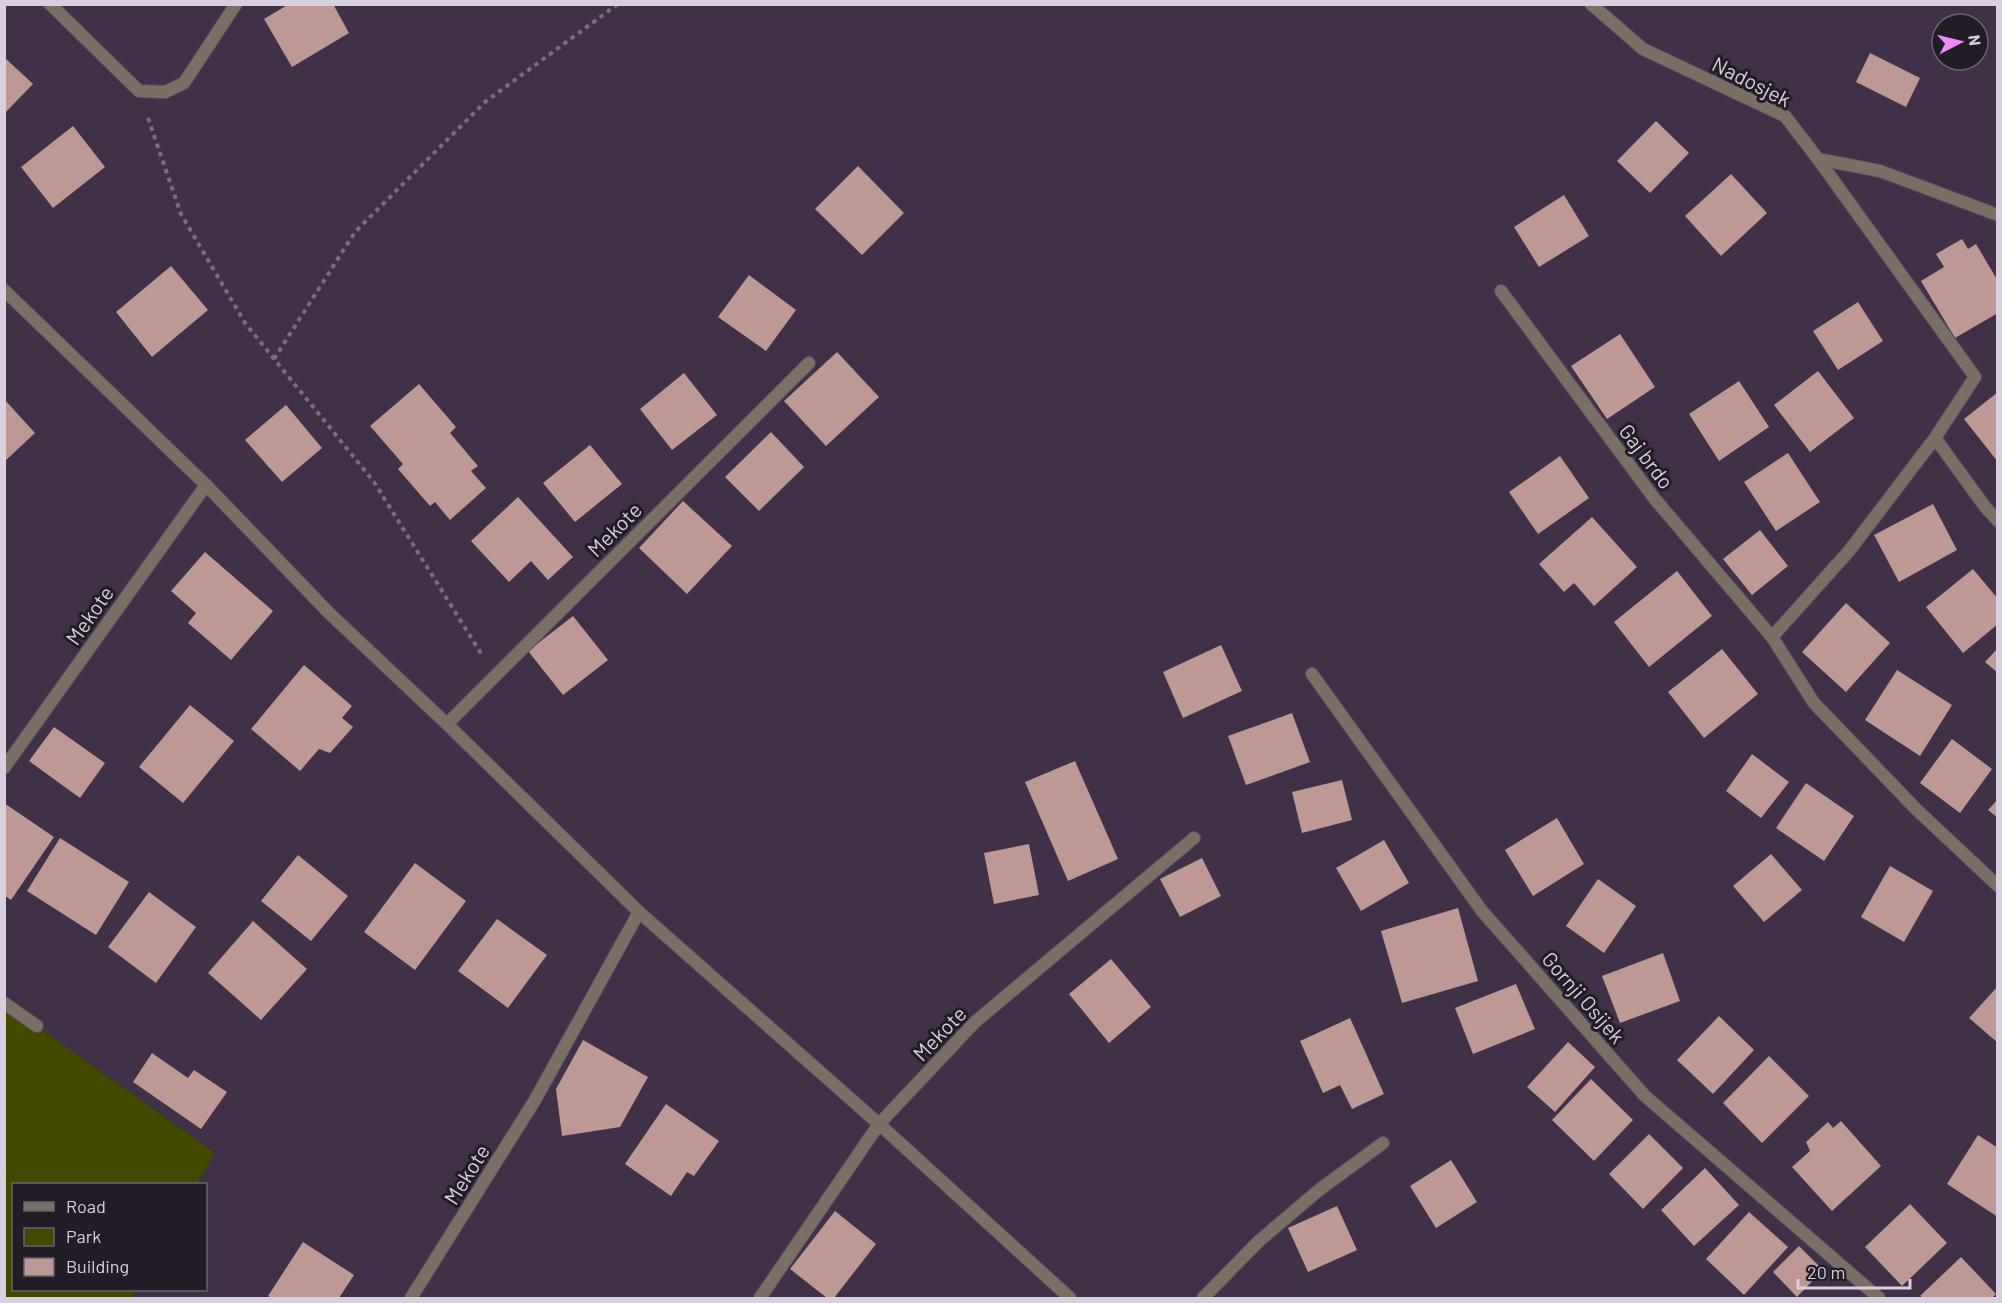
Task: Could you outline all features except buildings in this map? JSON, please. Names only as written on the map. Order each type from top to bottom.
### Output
[{"type":"street","points":[[50,4],[139,91],[165,92],[184,83],[236,4]]},
{"type":"street","name":"Nadosjek","points":[[1591,4],[1643,49],[1785,116],[1818,159]]},
{"type":"street","points":[[1818,159],[1880,171],[1998,215]]},
{"type":"street","points":[[1772,636],[1849,550],[1935,438],[1975,377],[1818,159]]},
{"type":"street","points":[[4,290],[206,485],[330,614],[447,724],[639,912],[879,1124],[1070,1299]]},
{"type":"street","name":"Gaj brdo","points":[[1501,291],[1654,498],[1772,636],[1814,703],[1916,809],[1998,886]]},
{"type":"street","name":"Mekote","points":[[447,724],[809,363]]},
{"type":"street","points":[[1935,438],[1998,521]]},
{"type":"street","name":"Mekote","points":[[4,768],[206,485]]},
{"type":"street","name":"Gornji Osijek","points":[[1312,674],[1482,911],[1645,1096],[1879,1299]]},
{"type":"street","name":"Mekote","points":[[760,1299],[879,1124],[975,1022],[1194,838]]},
{"type":"street","name":"Mekote","points":[[411,1299],[535,1100],[639,912]]},
{"type":"street","points":[[4,1003],[37,1026]]},
{"type":"street","points":[[1203,1299],[1259,1241],[1319,1190],[1383,1143]]},
{"type":"path","points":[[274,359],[355,232],[486,102],[618,4]]},
{"type":"path","points":[[139,91],[181,214],[245,323],[375,482],[495,676]]},
{"type":"green space","points":[[4,1003],[215,1153],[198,1183],[12,1183],[12,1291],[135,1291],[131,1298],[5,1298]]}]
